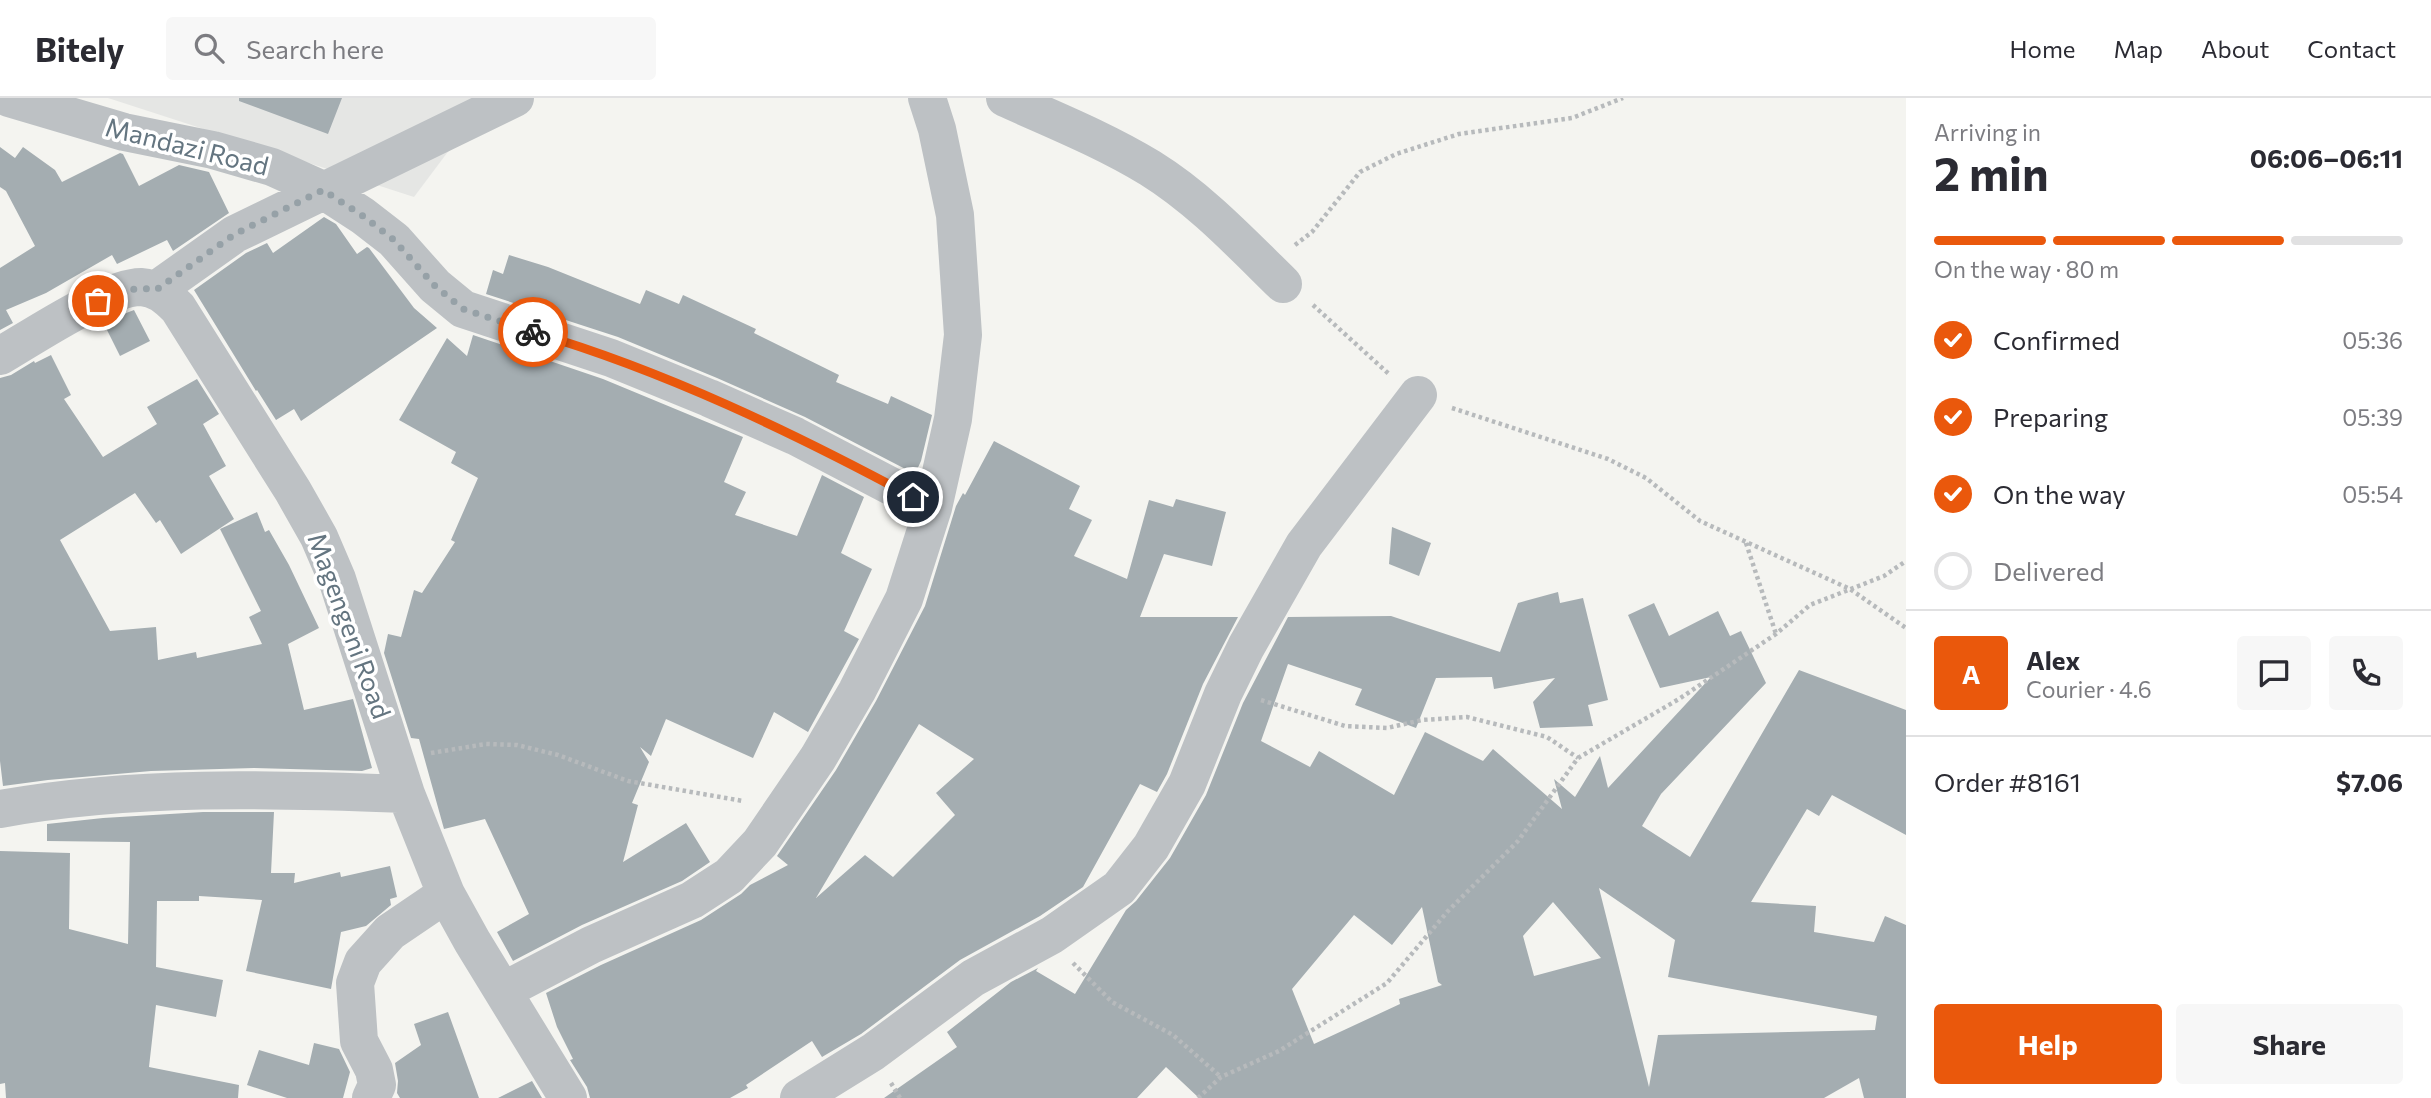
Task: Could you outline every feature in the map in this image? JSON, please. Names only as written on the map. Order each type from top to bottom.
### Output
[{"type":"street","name":"Mandazi Road","points":[[9,98],[124,132],[213,149],[272,167],[323,190],[363,216],[394,240],[435,286],[463,309],[611,358],[709,398],[795,436],[933,508]]},
{"type":"street","points":[[323,190],[515,98]]},
{"type":"street","points":[[503,991],[591,945],[692,900],[729,876],[760,843],[785,809],[857,691],[904,599],[933,508],[953,419],[963,335],[955,215],[937,129],[927,98]]},
{"type":"street","points":[[1005,98],[1084,134],[1151,169],[1217,220],[1295,292]]},
{"type":"street","name":"Mandazi Road","points":[[156,290],[235,234],[323,190]]},
{"type":"street","points":[[0,356],[98,301],[126,289],[141,287],[156,290]]},
{"type":"street","name":"Magengeni Road","points":[[156,290],[178,308],[197,335],[319,537],[337,579],[402,777],[446,894],[568,1098]]},
{"type":"street","points":[[799,1098],[873,1052],[973,978],[1052,935],[1119,888],[1151,847],[1187,784],[1223,694],[1246,647],[1304,545],[1418,395]]},
{"type":"street","points":[[0,808],[57,799],[156,791],[314,790],[402,777]]},
{"type":"street","points":[[371,1098],[377,1085],[374,1070],[359,1041],[355,983],[363,962],[390,932],[446,894]]},
{"type":"path","points":[[1623,98],[1572,118],[1459,134],[1396,154],[1360,172],[1312,232],[1268,265],[1384,371],[1418,395],[1484,420],[1561,442],[1608,459],[1646,478],[1700,521],[1850,589],[1906,628]]},
{"type":"path","points":[[1746,543],[1776,634]]},
{"type":"path","points":[[1198,1098],[1221,1077],[1279,1051],[1387,983],[1448,911],[1518,841],[1578,758],[1679,699],[1776,634],[1810,605],[1884,576],[1906,561]]},
{"type":"path","points":[[1223,694],[1253,698],[1345,726],[1387,728],[1422,720],[1467,718],[1547,737],[1578,758]]},
{"type":"path","points":[[402,777],[443,750],[486,744],[517,745],[558,755],[628,781],[785,809]]},
{"type":"path","points":[[1052,935],[1077,969],[1112,1002],[1173,1035],[1221,1077]]},
{"type":"shaded area","points":[[108,98],[499,98],[447,153],[414,197]]},
{"type":"building","points":[[239,98],[342,98],[328,134],[239,101]]},
{"type":"building","points":[[0,147],[15,158],[23,147],[55,170],[62,182],[120,153],[123,154],[139,186],[179,165],[209,172],[229,213],[173,251],[167,240],[117,264],[112,255],[46,293],[6,310],[13,323],[0,330],[0,268],[35,246],[6,191],[0,187]]},
{"type":"building","points":[[324,217],[336,224],[357,254],[369,248],[414,308],[437,328],[301,421],[294,409],[276,420],[194,290],[246,253],[267,243],[273,253]]},
{"type":"building","points":[[509,255],[548,267],[640,304],[646,290],[679,304],[683,295],[756,329],[754,333],[839,375],[836,382],[888,404],[891,396],[932,415],[921,461],[915,474],[805,417],[717,378],[618,337],[486,294],[493,270],[503,274]]},
{"type":"building","points":[[134,310],[150,341],[120,356],[103,322]]},
{"type":"building","points":[[473,335],[603,379],[743,437],[724,482],[746,492],[735,515],[797,536],[822,475],[864,497],[841,553],[872,569],[844,631],[859,639],[808,732],[774,712],[753,758],[666,719],[651,756],[640,747],[649,762],[632,803],[638,805],[623,862],[686,823],[710,862],[682,881],[582,925],[513,961],[497,932],[529,914],[485,819],[444,829],[419,739],[411,738],[384,653],[388,634],[401,637],[414,590],[422,593],[455,542],[451,540],[478,478],[451,463],[456,452],[399,420],[447,338],[467,356]]},
{"type":"building","points":[[51,355],[71,395],[64,399],[103,457],[157,424],[147,407],[197,379],[219,414],[203,424],[226,466],[209,476],[234,519],[181,554],[160,520],[156,523],[135,493],[60,540],[110,631],[156,627],[158,660],[196,652],[197,658],[262,644],[249,617],[261,611],[220,529],[257,512],[265,532],[269,530],[289,565],[319,628],[288,644],[304,710],[353,699],[372,768],[362,771],[254,768],[151,771],[3,786],[0,761],[0,378]]},
{"type":"building","points":[[994,441],[1080,486],[1069,509],[1092,520],[1074,556],[1127,579],[1149,500],[1173,507],[1176,499],[1226,512],[1212,566],[1164,554],[1140,617],[1238,617],[1203,684],[1167,774],[1157,792],[1140,784],[1083,887],[1040,916],[960,960],[861,1034],[822,1057],[812,1041],[730,1098],[590,1098],[587,1087],[570,1060],[573,1059],[557,1027],[546,993],[701,920],[750,885],[788,865],[777,856],[836,770],[876,701],[925,606],[956,506],[963,493],[965,495]],"holes":[[[919,724],[974,759],[936,793],[955,815],[893,877],[865,855],[816,898]]]},
{"type":"building","points":[[1392,527],[1431,543],[1419,576],[1389,564]]},
{"type":"building","points":[[1558,592],[1560,603],[1583,598],[1608,700],[1588,705],[1593,726],[1540,728],[1533,702],[1555,678],[1494,689],[1492,677],[1436,678],[1416,728],[1355,705],[1362,689],[1288,664],[1261,741],[1310,767],[1319,751],[1394,795],[1425,732],[1483,761],[1493,749],[1562,809],[1554,779],[1575,797],[1600,756],[1608,788],[1711,677],[1660,688],[1628,615],[1654,603],[1669,636],[1718,611],[1730,636],[1741,631],[1766,683],[1661,794],[1642,826],[1690,857],[1799,670],[1906,710],[1906,835],[1832,795],[1819,816],[1807,809],[1751,902],[1816,906],[1814,932],[1874,942],[1885,916],[1906,925],[1906,1098],[1864,1098],[1859,1078],[1824,1098],[1199,1098],[1166,1067],[1137,1098],[884,1098],[957,1047],[947,1032],[1011,982],[1038,968],[1036,971],[1075,994],[1126,910],[1170,858],[1206,795],[1243,703],[1288,617],[1391,616],[1500,652],[1518,603]],"holes":[[[1599,888],[1675,940],[1668,977],[1877,1016],[1875,1030],[1658,1035],[1649,1087]],[[1553,902],[1601,958],[1534,976],[1523,936]],[[1422,907],[1438,982],[1442,985],[1399,999],[1400,1004],[1314,1044],[1292,989],[1354,915],[1392,945]]]},
{"type":"building","points":[[203,812],[274,812],[271,873],[295,873],[294,883],[340,872],[341,877],[390,866],[397,897],[390,899],[391,905],[366,926],[341,932],[331,989],[246,971],[262,900],[199,896],[199,901],[157,901],[156,967],[223,980],[216,1017],[156,1005],[149,1067],[239,1085],[238,1098],[6,1098],[5,1083],[0,1084],[0,851],[70,853],[69,929],[128,944],[130,842],[47,841],[47,824]]},
{"type":"building","points":[[448,1012],[479,1098],[400,1098],[397,1093],[395,1063],[421,1045],[414,1024]]},
{"type":"building","points":[[314,1043],[339,1049],[350,1072],[343,1098],[287,1098],[247,1085],[259,1050],[309,1065]]},
{"type":"building","points":[[532,1081],[542,1098],[498,1098]]},
{"type":"way so far","points":[[98,301],[126,289],[141,287],[156,290],[235,234],[323,190],[394,240],[435,286],[463,309],[533,332]]},
{"type":"route","points":[[533,332],[611,358],[709,398],[795,436],[913,497]]}]
